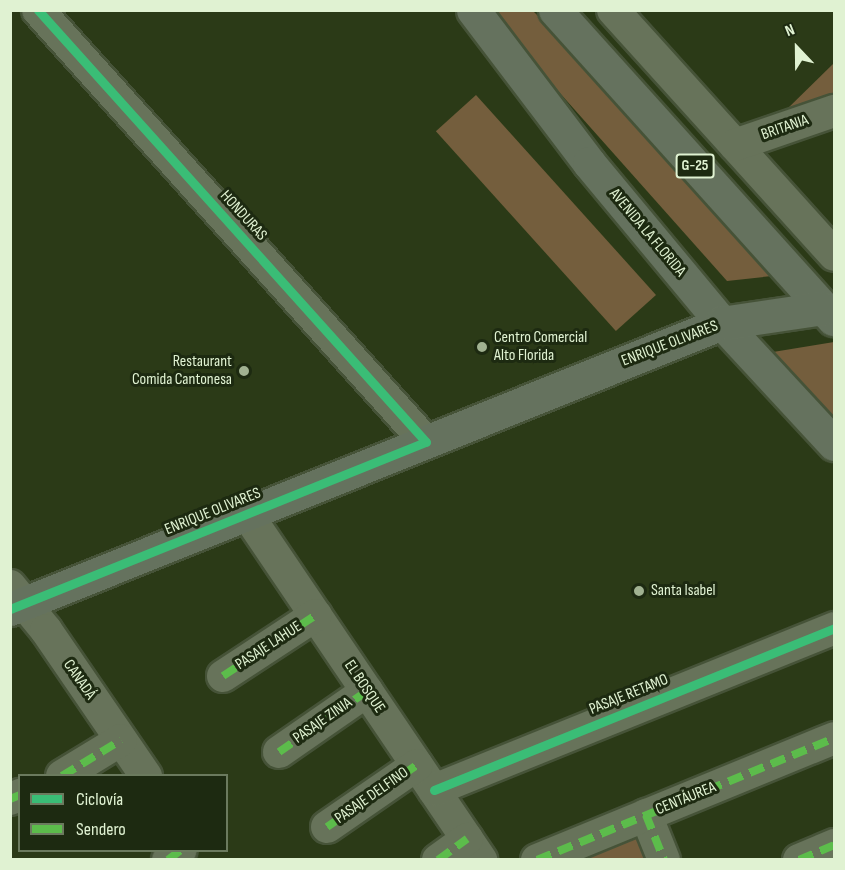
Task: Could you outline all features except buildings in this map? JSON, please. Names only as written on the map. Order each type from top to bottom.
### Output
[{"type":"main road","name":"AVENIDA LA FLORIDA","points":[[472,10],[589,163],[722,323],[834,444]]},
{"type":"main road","name":"G-25","points":[[555,10],[831,311]]},
{"type":"main road","name":"ENRIQUE OLIVARES","points":[[16,599],[247,514],[722,323],[831,311]]},
{"type":"street","name":"HONDURAS","points":[[38,10],[426,442]]},
{"type":"street","points":[[613,10],[834,255]]},
{"type":"street","name":"BRITANIA","points":[[735,145],[834,111]]},
{"type":"street","name":"EL BOSQUE","points":[[247,514],[474,849]]},
{"type":"street","name":"CANADÁ","points":[[16,599],[145,774]]},
{"type":"street","name":"PASAJE LAHUE","points":[[223,676],[316,615]]},
{"type":"street","name":"PASAJE RETAMO","points":[[434,790],[834,628]]},
{"type":"street","name":"PASAJE ZINIA","points":[[279,752],[367,691]]},
{"type":"street","name":"CENTÁUREA","points":[[537,860],[834,738]]},
{"type":"street","points":[[65,774],[121,740]]},
{"type":"street","name":"PASAJE DELFINO","points":[[327,827],[417,765]]},
{"type":"street","points":[[646,815],[664,860]]},
{"type":"street","points":[[799,860],[834,845]]},
{"type":"street","points":[[438,860],[474,849]]},
{"type":"shaded area","points":[[487,11],[533,11],[593,70],[772,276],[727,281]]},
{"type":"shaded area","points":[[834,63],[834,96],[783,113]]},
{"type":"shaded area","points":[[476,95],[656,295],[616,331],[436,131]]},
{"type":"shaded area","points":[[834,342],[834,417],[773,352]]},
{"type":"shaded area","points":[[631,828],[656,860],[554,860]]},
{"type":"marked path","points":[[223,676],[316,615]]},
{"type":"marked path","points":[[279,752],[367,691]]},
{"type":"marked path","points":[[537,860],[834,738]]},
{"type":"marked path","points":[[65,774],[121,740]]},
{"type":"marked path","points":[[327,827],[417,765]]},
{"type":"marked path","points":[[10,799],[18,796]]},
{"type":"marked path","points":[[646,815],[664,860]]},
{"type":"marked path","points":[[438,860],[467,839]]},
{"type":"marked path","points":[[799,860],[834,845]]},
{"type":"marked path","points":[[168,860],[178,852]]},
{"type":"cycle path","points":[[10,609],[426,442],[38,10]]},
{"type":"cycle path","points":[[434,790],[834,628]]},
{"type":"place","name":"Centro Comercial Alto Florida","points":[[482,347]]},
{"type":"place","name":"Restaurant Comida Cantonesa","points":[[244,371]]},
{"type":"place","name":"Santa Isabel","points":[[639,591]]}]
